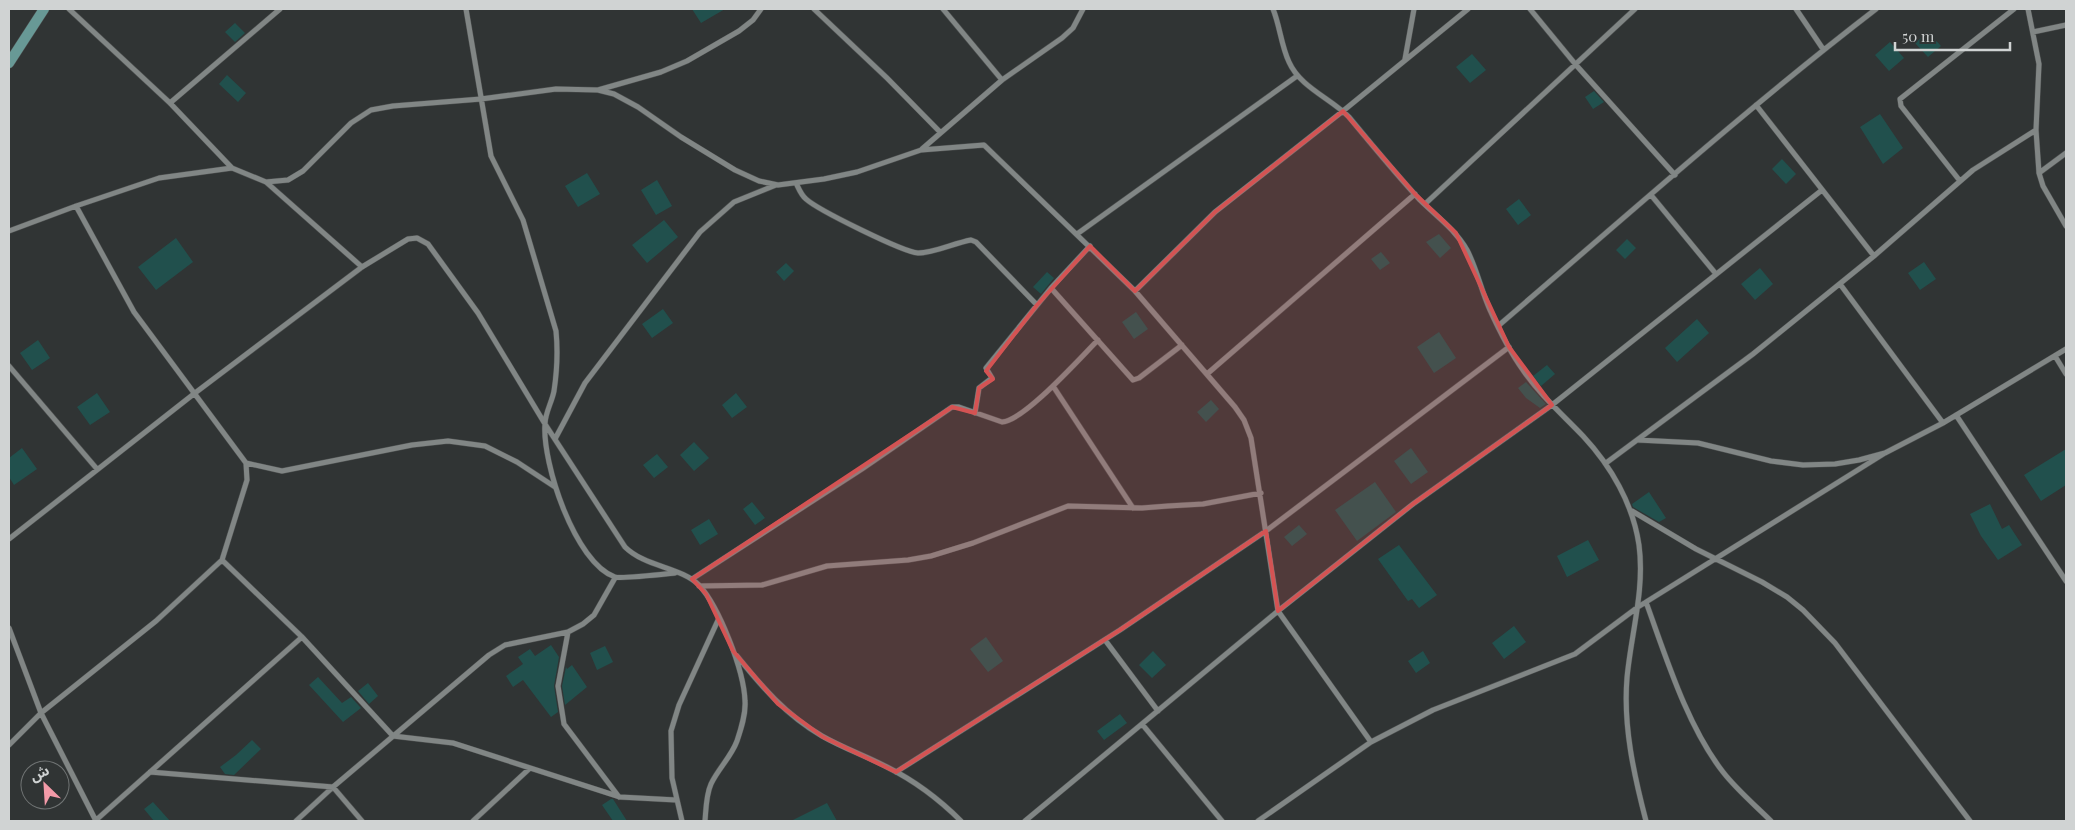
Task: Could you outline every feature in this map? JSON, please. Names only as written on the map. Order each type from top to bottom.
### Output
[{"type":"street","points":[[9,63],[44,9]]},
{"type":"street","points":[[69,9],[170,103],[232,168],[266,182],[362,267]]},
{"type":"street","points":[[170,103],[280,9]]},
{"type":"street","points":[[466,9],[490,156],[523,220],[556,331],[558,348],[554,391],[545,424],[555,488],[578,541],[596,564],[615,578],[676,573]]},
{"type":"street","points":[[598,90],[661,72],[687,62],[739,31],[753,20],[761,9]]},
{"type":"street","points":[[814,9],[887,78],[940,132]]},
{"type":"street","points":[[943,9],[1002,80]]},
{"type":"street","points":[[921,150],[1002,80],[1062,38],[1073,28],[1083,9]]},
{"type":"street","points":[[1273,9],[1289,64],[1298,76],[1343,111],[1415,194],[1456,233],[1467,250],[1498,326],[1523,370],[1552,405],[1582,435],[1606,463],[1632,511],[1639,547],[1638,607],[1627,677],[1626,699],[1630,750],[1646,821]]},
{"type":"street","points":[[1404,59],[1414,9]]},
{"type":"street","points":[[1135,291],[1215,212],[1468,9]]},
{"type":"street","points":[[1530,9],[1576,65],[1674,174]]},
{"type":"street","points":[[1425,204],[1635,9]]},
{"type":"street","points":[[1796,9],[1823,50]]},
{"type":"street","points":[[1498,326],[1756,105],[1876,9]]},
{"type":"street","points":[[1960,181],[1901,106],[1900,99],[2014,9]]},
{"type":"street","points":[[2028,9],[2038,64],[2036,130],[2039,173],[2043,186],[2066,226]]},
{"type":"street","points":[[2033,32],[2066,25]]},
{"type":"street","points":[[1077,234],[1298,76]]},
{"type":"street","points":[[266,182],[288,180],[303,171],[351,123],[371,110],[556,89],[598,90],[614,94],[638,107],[681,137],[740,173],[759,181],[778,185]]},
{"type":"street","points":[[1756,105],[1874,256]]},
{"type":"street","points":[[1606,463],[1753,354],[1874,256],[1988,159],[2036,130]]},
{"type":"street","points":[[555,439],[585,383],[700,232],[734,202],[778,185],[857,172],[921,150],[984,144],[1135,291],[1235,407],[1244,420],[1251,438],[1261,493],[1278,611],[1371,742]]},
{"type":"street","points":[[2039,173],[2066,153]]},
{"type":"street","points":[[9,232],[76,206],[159,178],[232,168]]},
{"type":"street","points":[[796,183],[802,194],[813,204],[870,234],[912,252],[925,252],[971,240],[976,242],[1036,305]]},
{"type":"street","points":[[1025,821],[1278,611],[1413,504],[1552,405],[1822,190]]},
{"type":"street","points":[[1207,374],[1415,194]]},
{"type":"street","points":[[1651,195],[1716,274]]},
{"type":"street","points":[[9,744],[41,713],[156,622],[222,560],[247,480],[246,462],[134,312],[76,206]]},
{"type":"street","points":[[9,539],[195,393],[362,267],[408,239],[417,238],[428,244],[478,313],[545,424],[625,547],[638,558],[692,579],[706,594],[719,618],[741,674],[745,700],[744,717],[736,743],[711,784],[706,802],[705,821]]},
{"type":"street","points":[[975,413],[979,388],[992,378],[986,368],[1036,305],[1090,246]]},
{"type":"street","points":[[1840,284],[1943,423]]},
{"type":"street","points":[[1051,288],[1133,380],[1139,378],[1182,345]]},
{"type":"street","points":[[692,579],[862,469],[952,407],[959,407],[1006,422],[1026,409],[1052,386],[1098,340]]},
{"type":"street","points":[[896,772],[1105,640],[1266,531],[1509,347]]},
{"type":"street","points":[[1258,821],[1371,742],[1433,710],[1575,654],[1638,607],[1715,559],[1885,454],[1943,423],[2066,349]]},
{"type":"street","points":[[2055,356],[2066,374]]},
{"type":"street","points":[[9,366],[97,469]]},
{"type":"street","points":[[1052,386],[1134,508]]},
{"type":"street","points":[[1956,415],[2065,577]]},
{"type":"street","points":[[1638,440],[1698,443],[1763,460],[1804,465],[1835,464],[1885,454]]},
{"type":"street","points":[[246,462],[282,471],[412,445],[448,441],[485,446],[517,462],[555,488]]},
{"type":"street","points":[[699,586],[762,585],[826,566],[908,560],[931,556],[966,546],[1068,506],[1134,508],[1203,504],[1261,493]]},
{"type":"street","points":[[1632,511],[1715,559],[1762,582],[1787,597],[1803,610],[1841,651],[1970,821]]},
{"type":"street","points":[[222,560],[302,637],[393,736],[453,743],[620,797],[676,800]]},
{"type":"street","points":[[296,821],[333,787],[488,655],[505,645],[568,632],[583,624],[594,615],[615,578]]},
{"type":"street","points":[[1646,602],[1680,693],[1711,754],[1739,790],[1771,821]]},
{"type":"street","points":[[675,821],[682,819],[672,778],[671,731],[679,705],[719,618]]},
{"type":"street","points":[[9,628],[41,713],[96,821],[302,637]]},
{"type":"street","points":[[568,632],[558,686],[564,724],[620,797]]},
{"type":"street","points":[[1105,640],[1158,711]]},
{"type":"street","points":[[733,651],[778,704],[797,720],[823,737],[896,772],[930,794],[960,821]]},
{"type":"street","points":[[1142,724],[1222,821]]},
{"type":"street","points":[[473,821],[529,769]]},
{"type":"street","points":[[150,772],[333,787],[362,821]]},
{"type":"highlighted area","points":[[1343,111],[1415,194],[1456,233],[1509,347],[1552,405],[1413,504],[1278,611],[1266,531],[1120,630],[896,772],[823,737],[778,704],[733,651],[706,594],[692,579],[952,407],[975,413],[979,388],[993,379],[986,371],[1037,305],[1090,246],[1135,291],[1215,212]]},
{"type":"building","points":[[692,9],[725,9],[701,23]]},
{"type":"building","points":[[235,23],[245,33],[235,42],[225,32]]},
{"type":"building","points":[[1928,32],[1941,46],[1928,57],[1915,43]]},
{"type":"building","points":[[1890,42],[1904,58],[1889,71],[1875,55]]},
{"type":"building","points":[[1472,54],[1486,70],[1470,83],[1456,67]]},
{"type":"building","points":[[227,75],[246,93],[238,102],[219,84]]},
{"type":"building","points":[[1594,91],[1604,102],[1593,109],[1585,97]]},
{"type":"building","points":[[1880,114],[1903,148],[1883,164],[1860,127]]},
{"type":"building","points":[[1782,159],[1796,174],[1786,184],[1772,169]]},
{"type":"building","points":[[587,173],[600,194],[578,207],[565,186]]},
{"type":"building","points":[[657,180],[672,206],[656,215],[641,190]]},
{"type":"building","points":[[1519,199],[1531,215],[1518,225],[1506,209]]},
{"type":"building","points":[[664,220],[678,237],[647,263],[632,245]]},
{"type":"building","points":[[1439,234],[1451,248],[1440,258],[1426,242]]},
{"type":"building","points":[[176,238],[193,262],[156,290],[138,267]]},
{"type":"building","points":[[1627,239],[1636,248],[1625,259],[1616,250]]},
{"type":"building","points":[[1381,252],[1390,263],[1380,270],[1371,259]]},
{"type":"building","points":[[1924,262],[1936,279],[1920,290],[1908,273]]},
{"type":"building","points":[[786,263],[794,271],[784,281],[776,272]]},
{"type":"building","points":[[1760,268],[1773,284],[1755,300],[1741,284]]},
{"type":"building","points":[[1047,272],[1054,278],[1041,294],[1033,287]]},
{"type":"building","points":[[663,309],[673,323],[652,338],[642,324]]},
{"type":"building","points":[[1136,312],[1148,329],[1134,339],[1122,322]]},
{"type":"building","points":[[1697,319],[1709,333],[1677,362],[1665,348]]},
{"type":"building","points":[[1439,332],[1456,358],[1434,373],[1417,347]]},
{"type":"building","points":[[38,340],[50,358],[32,370],[20,353]]},
{"type":"building","points":[[1547,365],[1555,374],[1541,386],[1533,376]]},
{"type":"building","points":[[1526,382],[1546,404],[1540,408],[1526,398],[1518,388]]},
{"type":"building","points":[[97,393],[110,412],[90,425],[77,407]]},
{"type":"building","points":[[736,393],[747,407],[732,418],[722,405]]},
{"type":"building","points":[[1211,400],[1219,409],[1206,422],[1197,412]]},
{"type":"building","points":[[694,442],[709,458],[694,471],[680,455]]},
{"type":"building","points":[[22,448],[37,469],[14,485],[9,477],[9,458]]},
{"type":"building","points":[[1411,448],[1428,472],[1411,484],[1394,461]]},
{"type":"building","points":[[2066,449],[2066,485],[2041,501],[2024,475]]},
{"type":"building","points":[[657,454],[668,467],[654,478],[643,465]]},
{"type":"building","points":[[1375,482],[1396,512],[1357,541],[1335,510]]},
{"type":"building","points":[[1649,492],[1666,518],[1659,522],[1633,507],[1632,504]]},
{"type":"building","points":[[752,502],[765,518],[755,525],[743,509]]},
{"type":"building","points":[[1990,504],[2002,529],[2009,525],[2022,545],[1998,560],[1981,536],[1970,514]]},
{"type":"building","points":[[709,519],[718,534],[700,545],[691,530]]},
{"type":"building","points":[[1299,525],[1307,534],[1292,546],[1284,537]]},
{"type":"building","points":[[1588,540],[1599,560],[1567,577],[1557,556]]},
{"type":"building","points":[[1399,545],[1437,595],[1419,608],[1412,599],[1408,601],[1378,559]]},
{"type":"building","points":[[1514,626],[1526,642],[1504,659],[1492,643]]},
{"type":"building","points":[[986,637],[1003,661],[988,672],[970,649]]},
{"type":"building","points":[[551,645],[559,657],[554,686],[558,712],[551,717],[523,680],[513,687],[506,676],[523,664],[518,657],[530,649],[535,656]]},
{"type":"building","points":[[605,646],[613,662],[597,670],[590,653]]},
{"type":"building","points":[[1153,651],[1166,665],[1152,678],[1139,665]]},
{"type":"building","points":[[1423,651],[1430,663],[1416,673],[1408,661]]},
{"type":"building","points":[[572,665],[587,687],[565,705],[562,686],[566,667],[567,669]]},
{"type":"building","points":[[318,677],[342,703],[351,697],[361,708],[343,722],[309,685]]},
{"type":"building","points":[[368,683],[378,696],[369,704],[358,691]]},
{"type":"building","points":[[1120,714],[1127,723],[1104,740],[1097,731]]},
{"type":"building","points":[[252,740],[261,749],[234,775],[225,774],[220,767]]},
{"type":"building","points":[[613,799],[627,821],[613,821],[602,805]]},
{"type":"building","points":[[153,802],[170,821],[154,821],[144,809]]},
{"type":"building","points":[[827,803],[837,821],[791,821]]}]
